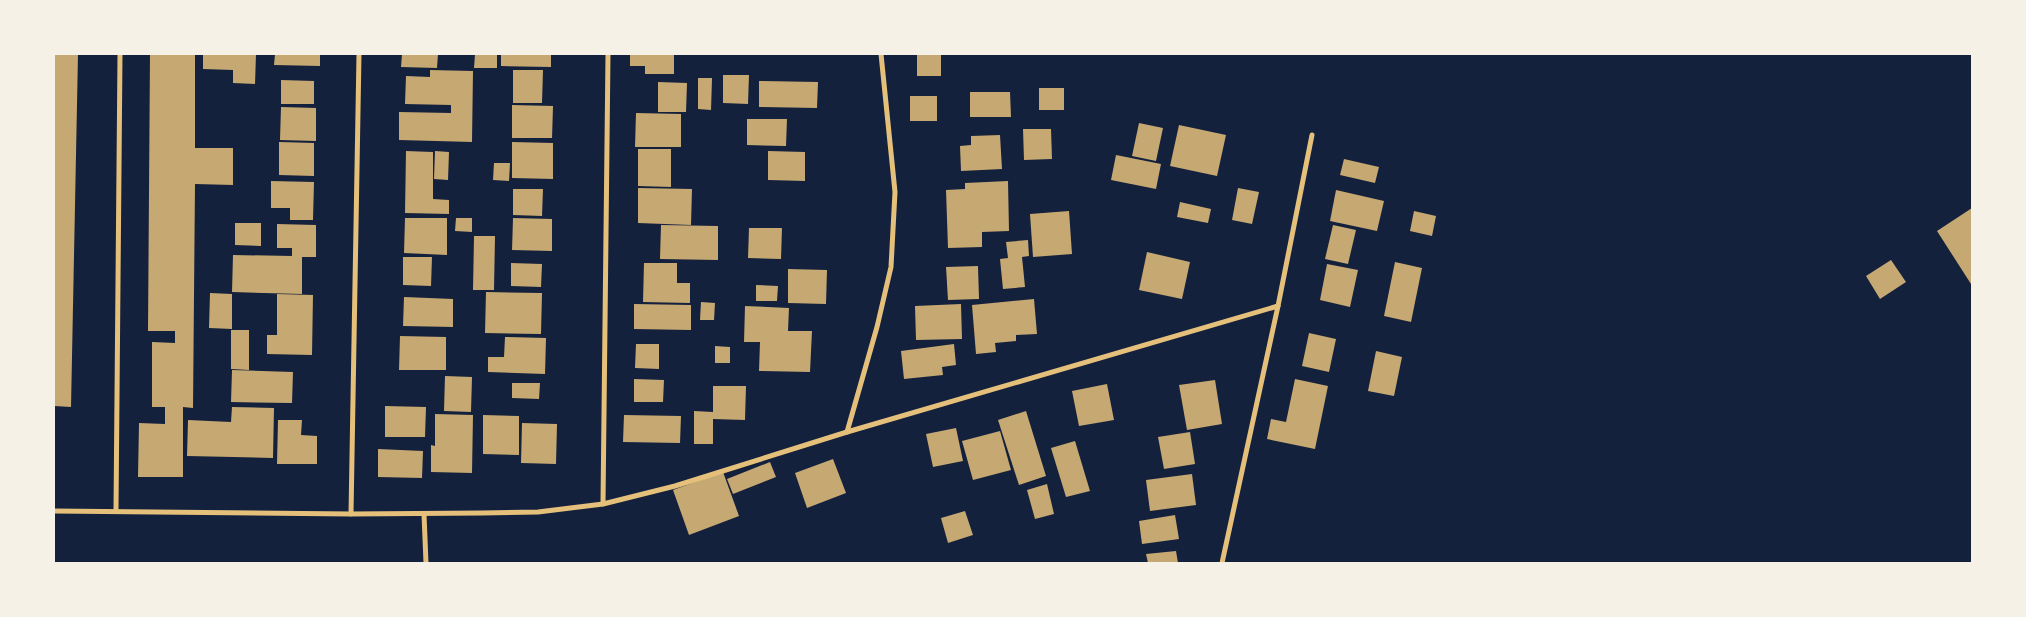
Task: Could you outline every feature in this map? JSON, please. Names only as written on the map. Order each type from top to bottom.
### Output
[{"type":"street","points":[[116,512],[120,54]]},
{"type":"street","points":[[351,514],[359,54]]},
{"type":"street","points":[[603,504],[608,54]]},
{"type":"street","points":[[846,432],[877,327],[891,267],[895,192],[881,54]]},
{"type":"street","points":[[1222,563],[1278,306],[1312,135]]},
{"type":"street","points":[[54,511],[424,514],[538,512],[603,504],[676,486],[846,432],[1278,306]]},
{"type":"street","points":[[424,514],[426,563]]},
{"type":"building","points":[[54,54],[78,54],[71,407],[54,406]]},
{"type":"building","points":[[150,54],[195,54],[195,148],[233,148],[233,185],[195,184],[193,408],[183,407],[183,477],[138,477],[139,423],[165,424],[165,407],[152,407],[152,342],[175,343],[175,331],[148,331]]},
{"type":"building","points":[[203,54],[256,54],[255,84],[233,83],[233,70],[203,69]]},
{"type":"building","points":[[275,54],[320,54],[320,66],[274,65]]},
{"type":"building","points":[[402,54],[438,54],[437,68],[401,67]]},
{"type":"building","points":[[475,54],[497,54],[497,68],[474,68]]},
{"type":"building","points":[[501,54],[551,54],[551,67],[501,66]]},
{"type":"building","points":[[630,54],[674,54],[674,74],[645,74],[645,66],[630,66]]},
{"type":"building","points":[[917,54],[941,54],[941,76],[917,76]]},
{"type":"building","points":[[430,70],[473,71],[472,142],[399,140],[399,112],[451,113],[451,105],[405,104],[406,76],[430,77]]},
{"type":"building","points":[[513,70],[543,70],[542,103],[513,103]]},
{"type":"building","points":[[723,75],[749,75],[748,104],[723,103]]},
{"type":"building","points":[[698,78],[712,78],[711,110],[698,109]]},
{"type":"building","points":[[281,80],[314,81],[314,104],[281,104]]},
{"type":"building","points":[[759,81],[818,82],[817,108],[759,107]]},
{"type":"building","points":[[658,82],[687,83],[686,112],[658,112]]},
{"type":"building","points":[[1039,88],[1064,88],[1064,110],[1039,110]]},
{"type":"building","points":[[970,92],[1010,92],[1011,117],[970,117]]},
{"type":"building","points":[[910,96],[937,96],[937,121],[910,121]]},
{"type":"building","points":[[512,105],[553,106],[552,138],[512,138]]},
{"type":"building","points":[[281,107],[316,108],[316,141],[280,140]]},
{"type":"building","points":[[636,113],[681,114],[681,147],[635,147]]},
{"type":"building","points":[[747,119],[787,119],[786,146],[747,145]]},
{"type":"building","points":[[1139,123],[1163,128],[1156,161],[1132,156]]},
{"type":"building","points":[[1179,125],[1226,135],[1217,176],[1170,166]]},
{"type":"building","points":[[1023,129],[1051,129],[1052,159],[1024,160]]},
{"type":"building","points":[[1000,135],[1002,169],[961,171],[960,146],[971,145],[971,136]]},
{"type":"building","points":[[279,142],[314,143],[314,176],[279,175]]},
{"type":"building","points":[[512,142],[553,143],[553,179],[512,178]]},
{"type":"building","points":[[638,149],[671,149],[671,187],[638,186]]},
{"type":"building","points":[[406,151],[433,152],[433,199],[449,200],[449,214],[405,213]]},
{"type":"building","points":[[435,151],[449,152],[448,180],[434,179]]},
{"type":"building","points":[[768,151],[805,152],[805,181],[768,180]]},
{"type":"building","points":[[1116,155],[1161,164],[1156,189],[1111,180]]},
{"type":"building","points":[[1344,159],[1379,167],[1375,183],[1340,175]]},
{"type":"building","points":[[494,163],[510,163],[509,181],[493,180]]},
{"type":"building","points":[[271,181],[314,182],[313,220],[290,220],[290,208],[271,208]]},
{"type":"building","points":[[1008,181],[1009,231],[982,232],[982,247],[948,248],[946,190],[965,189],[965,183]]},
{"type":"building","points":[[638,188],[692,189],[691,225],[638,223]]},
{"type":"building","points":[[1238,188],[1259,192],[1252,224],[1232,220]]},
{"type":"building","points":[[513,189],[543,189],[542,216],[513,215]]},
{"type":"building","points":[[1336,190],[1384,201],[1377,231],[1330,221]]},
{"type":"building","points":[[1180,202],[1211,209],[1208,223],[1177,217]]},
{"type":"building","points":[[1972,208],[1972,283],[1971,284],[1937,231]]},
{"type":"building","points":[[1069,211],[1072,254],[1033,257],[1030,214]]},
{"type":"building","points":[[1414,211],[1436,216],[1432,236],[1410,231]]},
{"type":"building","points":[[405,218],[447,218],[447,255],[404,253]]},
{"type":"building","points":[[456,218],[472,218],[472,232],[455,231]]},
{"type":"building","points":[[513,218],[552,219],[552,251],[512,250]]},
{"type":"building","points":[[235,223],[261,223],[261,246],[235,245]]},
{"type":"building","points":[[277,224],[316,225],[316,257],[302,257],[302,294],[232,292],[233,255],[292,256],[292,248],[277,248]]},
{"type":"building","points":[[661,225],[718,226],[718,260],[660,259]]},
{"type":"building","points":[[1333,225],[1356,230],[1348,264],[1325,259]]},
{"type":"building","points":[[749,228],[782,228],[781,259],[748,258]]},
{"type":"building","points":[[474,236],[495,236],[494,290],[473,290]]},
{"type":"building","points":[[1028,240],[1029,256],[1022,257],[1025,287],[1003,289],[1000,259],[1008,258],[1006,242]]},
{"type":"building","points":[[1147,252],[1190,262],[1182,299],[1139,290]]},
{"type":"building","points":[[403,257],[432,257],[431,286],[403,285]]},
{"type":"building","points":[[1891,260],[1906,282],[1880,299],[1866,276]]},
{"type":"building","points":[[1395,262],[1422,268],[1411,322],[1384,316]]},
{"type":"building","points":[[511,263],[542,264],[541,287],[511,286]]},
{"type":"building","points":[[644,263],[677,263],[677,283],[690,283],[690,303],[643,302]]},
{"type":"building","points":[[1327,264],[1358,270],[1350,307],[1320,300]]},
{"type":"building","points":[[978,266],[979,299],[948,300],[946,267]]},
{"type":"building","points":[[788,269],[827,270],[826,304],[788,303]]},
{"type":"building","points":[[756,285],[778,286],[777,301],[756,301]]},
{"type":"building","points":[[486,292],[542,293],[541,334],[485,333]]},
{"type":"building","points":[[210,293],[232,294],[232,329],[209,328]]},
{"type":"building","points":[[277,294],[313,295],[312,355],[267,354],[267,335],[277,335]]},
{"type":"building","points":[[404,297],[453,299],[453,327],[403,326]]},
{"type":"building","points":[[1034,299],[1037,334],[1016,335],[1016,341],[995,343],[996,352],[976,354],[972,305]]},
{"type":"building","points":[[701,302],[715,303],[714,320],[700,320]]},
{"type":"building","points":[[634,304],[691,305],[691,330],[634,329]]},
{"type":"building","points":[[961,304],[962,339],[916,340],[915,306]]},
{"type":"building","points":[[745,306],[789,308],[788,331],[812,331],[810,372],[759,371],[760,342],[744,342]]},
{"type":"building","points":[[231,330],[249,330],[249,370],[231,369]]},
{"type":"building","points":[[1309,333],[1336,339],[1329,372],[1302,366]]},
{"type":"building","points":[[400,336],[446,337],[446,370],[399,370]]},
{"type":"building","points":[[505,337],[546,338],[545,374],[488,372],[488,357],[504,357]]},
{"type":"building","points":[[636,344],[659,344],[659,369],[635,368]]},
{"type":"building","points":[[954,344],[956,365],[942,367],[943,375],[904,379],[901,351]]},
{"type":"building","points":[[715,346],[730,347],[730,363],[715,363]]},
{"type":"building","points":[[1376,351],[1402,357],[1394,396],[1368,391]]},
{"type":"building","points":[[232,370],[293,372],[292,403],[231,402]]},
{"type":"building","points":[[445,376],[472,377],[471,412],[444,411]]},
{"type":"building","points":[[634,379],[664,380],[663,402],[634,402]]},
{"type":"building","points":[[1295,379],[1328,386],[1315,449],[1267,439],[1271,419],[1286,422]]},
{"type":"building","points":[[1215,380],[1222,424],[1187,430],[1179,385]]},
{"type":"building","points":[[512,383],[540,383],[539,399],[512,398]]},
{"type":"building","points":[[1107,384],[1114,420],[1079,426],[1072,391]]},
{"type":"building","points":[[713,386],[746,386],[745,420],[713,419],[713,444],[694,444],[694,411],[713,412]]},
{"type":"building","points":[[385,406],[426,407],[425,437],[385,437]]},
{"type":"building","points":[[232,407],[274,408],[273,458],[187,456],[188,420],[231,422]]},
{"type":"building","points":[[1026,411],[1046,476],[1019,485],[998,420]]},
{"type":"building","points":[[435,414],[473,415],[472,473],[431,472],[431,445],[435,446]]},
{"type":"building","points":[[483,415],[519,416],[519,455],[483,454]]},
{"type":"building","points":[[624,415],[681,416],[680,443],[623,442]]},
{"type":"building","points":[[278,420],[302,420],[301,435],[317,436],[317,464],[277,464]]},
{"type":"building","points":[[522,423],[557,424],[556,464],[521,463]]},
{"type":"building","points":[[956,428],[963,461],[933,467],[926,434]]},
{"type":"building","points":[[1000,431],[1011,470],[973,480],[962,441]]},
{"type":"building","points":[[1190,432],[1195,464],[1164,469],[1158,437]]},
{"type":"building","points":[[1075,441],[1090,491],[1066,497],[1051,448]]},
{"type":"building","points":[[378,449],[423,451],[422,478],[378,477]]},
{"type":"building","points":[[833,459],[846,493],[807,508],[795,473]]},
{"type":"building","points":[[770,462],[776,477],[733,494],[727,479]]},
{"type":"building","points":[[723,472],[739,516],[689,535],[673,490]]},
{"type":"building","points":[[1192,474],[1196,505],[1150,511],[1146,480]]},
{"type":"building","points":[[1047,484],[1054,514],[1035,519],[1027,490]]},
{"type":"building","points":[[965,511],[973,535],[948,543],[941,518]]},
{"type":"building","points":[[1175,515],[1179,539],[1142,544],[1139,521]]},
{"type":"building","points":[[1176,551],[1178,563],[1148,563],[1146,554]]}]
